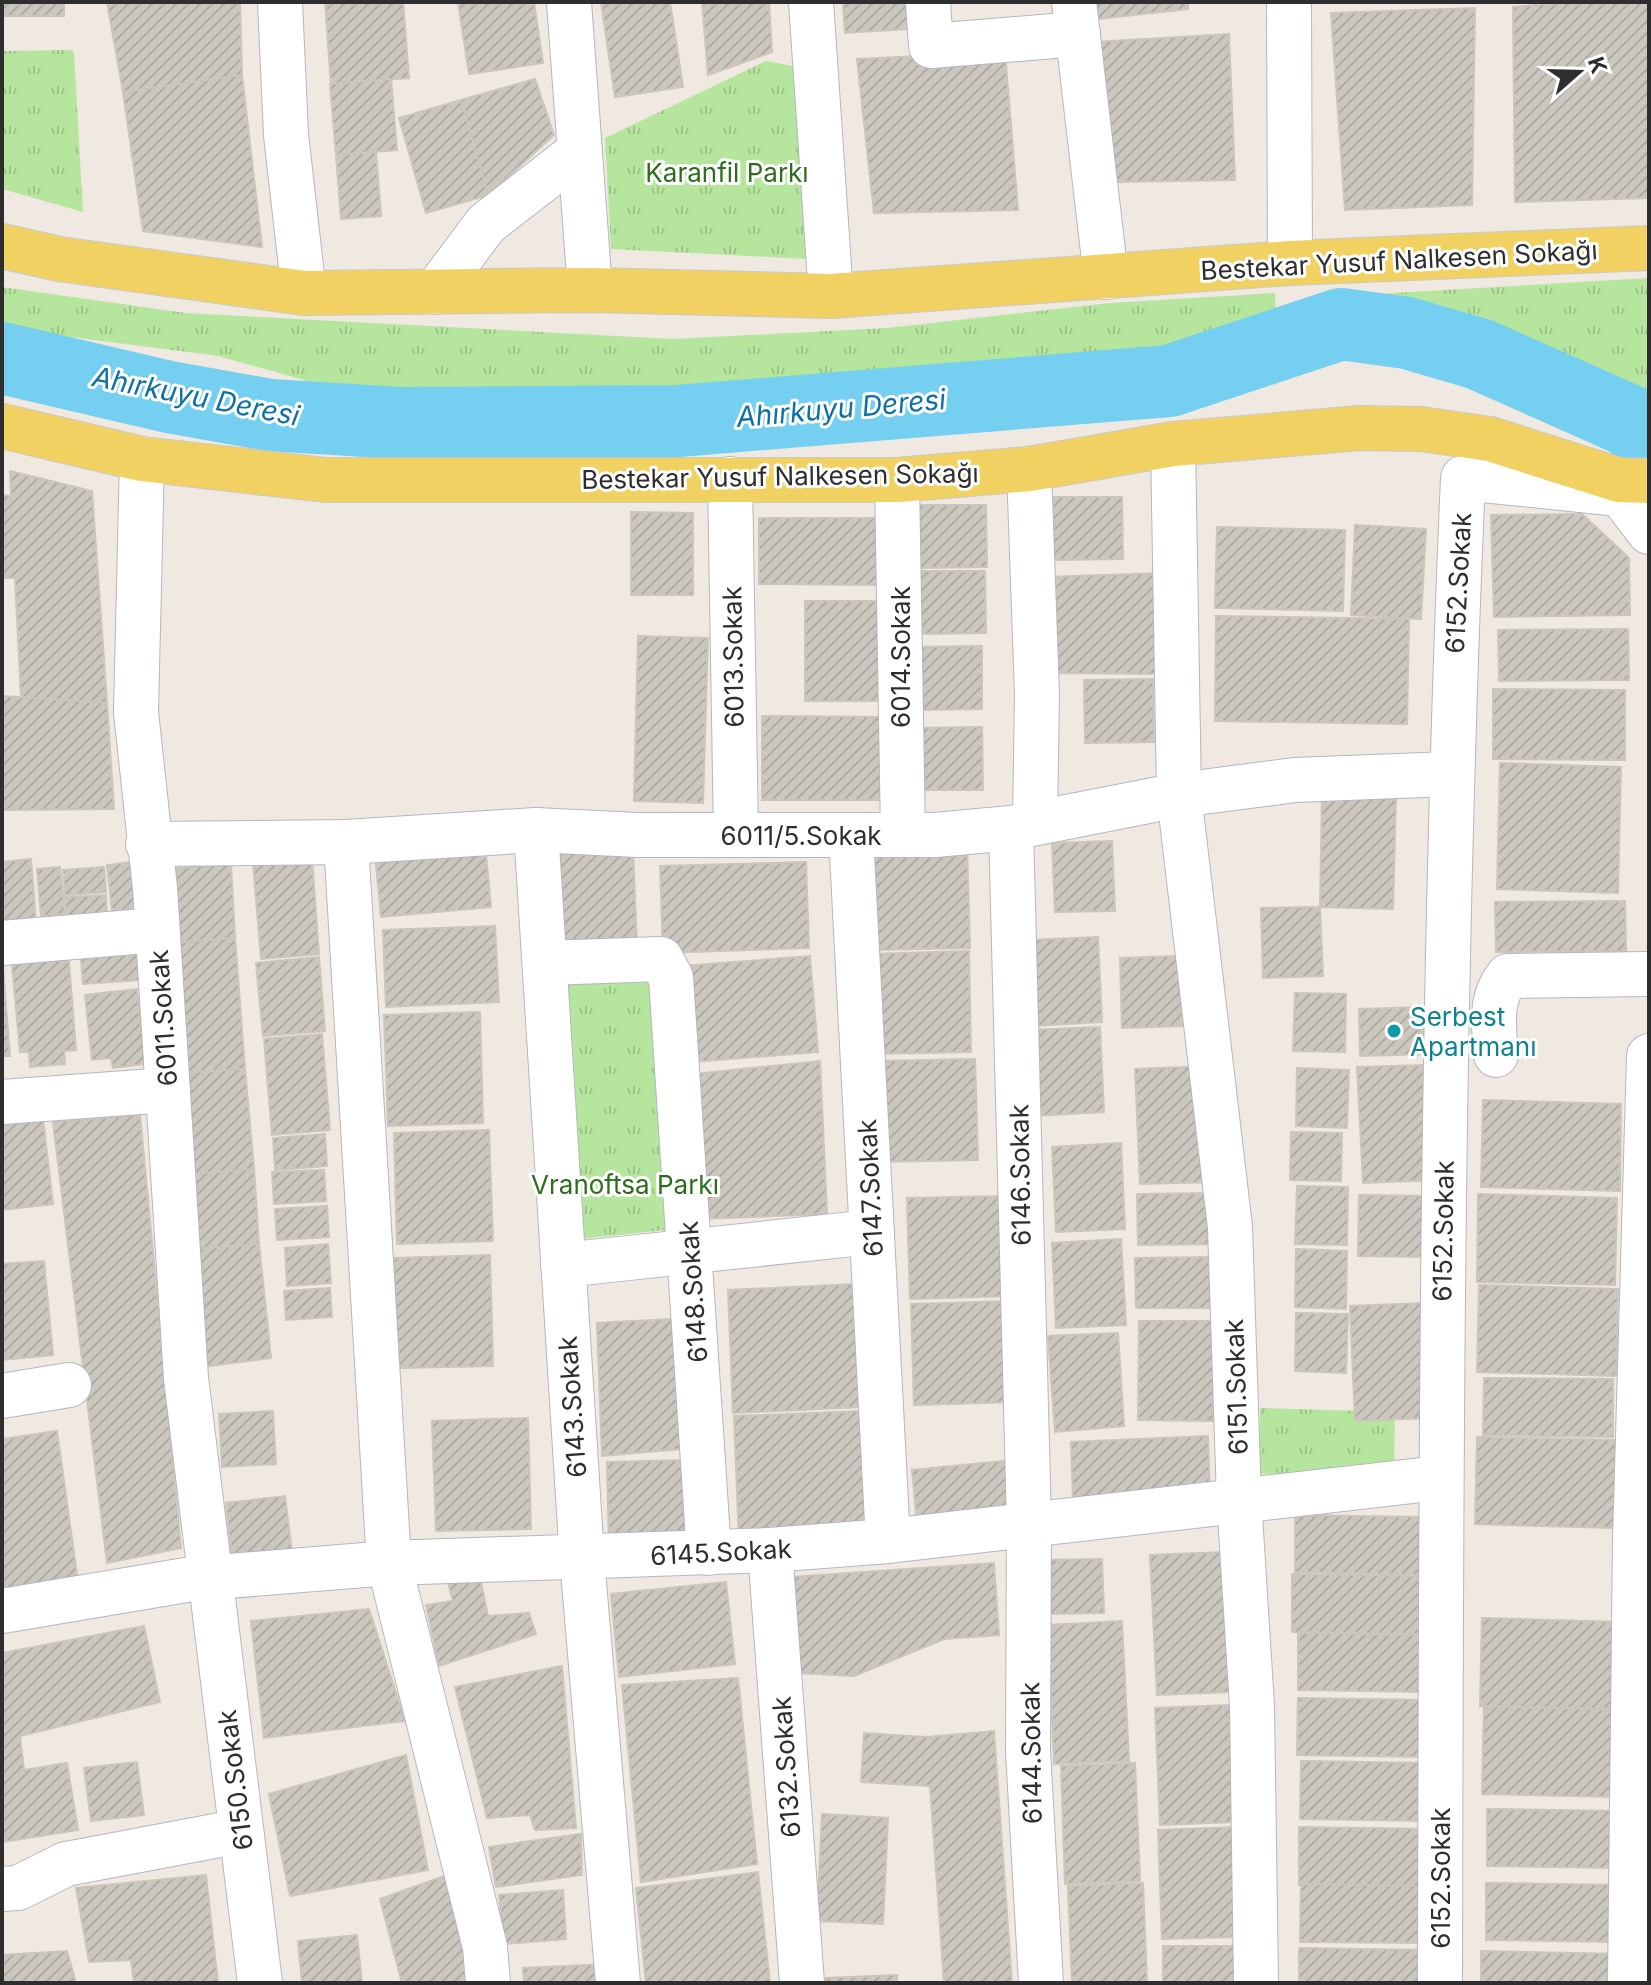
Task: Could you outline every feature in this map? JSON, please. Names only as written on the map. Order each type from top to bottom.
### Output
[{"type":"main road","name":"Bestekar Yusuf Nalkesen Sokağı","points":[[2,246],[59,259],[304,293],[590,290],[831,296],[1290,263],[1444,260],[1649,248]]},
{"type":"main road","name":"Bestekar Yusuf Nalkesen Sokağı","points":[[2,426],[142,459],[326,480],[897,480],[1029,469],[1173,444],[1360,428],[1421,429],[1490,439],[1634,481]]},
{"type":"street","points":[[280,2],[286,135],[304,293]]},
{"type":"street","points":[[569,2],[590,290]]},
{"type":"street","points":[[811,2],[831,296]]},
{"type":"street","points":[[928,2],[931,46],[1076,18],[1106,277]]},
{"type":"street","points":[[1289,2],[1290,263]]},
{"type":"street","points":[[435,292],[486,224],[580,151]]},
{"type":"street","name":"6151.Sokak","points":[[1173,444],[1179,795],[1230,1227],[1239,1499],[1252,1706],[1256,1983]]},
{"type":"street","name":"6011.Sokak","points":[[142,459],[136,712],[157,930],[186,1378],[210,1577]]},
{"type":"street","name":"6146.Sokak","points":[[1029,469],[1037,694],[1023,825],[1029,1523]]},
{"type":"street","name":"6152.Sokak","points":[[1440,1983],[1439,1478],[1450,774],[1463,478],[1620,494],[1649,532]]},
{"type":"street","name":"6013.Sokak","points":[[730,479],[736,835]]},
{"type":"street","name":"6014.Sokak","points":[[897,480],[903,835]]},
{"type":"street","name":"6011/5.Sokak","points":[[148,844],[346,842],[536,830],[903,835],[1023,825],[1179,795],[1295,780],[1450,774]]},
{"type":"street","name":"6143.Sokak","points":[[536,830],[582,1559],[618,1983]]},
{"type":"street","name":"6147.Sokak","points":[[851,835],[888,1541]]},
{"type":"street","points":[[346,842],[389,1563],[485,1947],[488,1983]]},
{"type":"street","points":[[2,943],[157,930]]},
{"type":"street","name":"6148.Sokak","points":[[545,963],[661,959],[671,978],[709,1553]]},
{"type":"street","points":[[1496,1055],[1494,1004],[1500,986],[1508,976],[1649,974]]},
{"type":"street","points":[[1630,1983],[1649,1056]]},
{"type":"street","points":[[2,1102],[168,1090]]},
{"type":"street","points":[[563,1265],[872,1232]]},
{"type":"street","points":[[2,1396],[69,1385]]},
{"type":"street","name":"6145.Sokak","points":[[2,1611],[210,1577],[389,1563],[582,1559],[888,1541],[1439,1478]]},
{"type":"street","name":"6144.Sokak","points":[[1029,1523],[1028,1751],[1041,1983]]},
{"type":"street","name":"6132.Sokak","points":[[770,1550],[802,1983]]},
{"type":"street","name":"6150.Sokak","points":[[210,1577],[260,1983]]},
{"type":"street","points":[[2,1889],[18,1888],[66,1864],[241,1831]]},
{"type":"green space","points":[[2,51],[74,52],[83,212],[2,189]]},
{"type":"green space","name":"Karanfil Parkı","points":[[766,61],[803,68],[809,259],[611,249],[605,138]]},
{"type":"green space","points":[[1649,278],[1649,395],[1456,322],[1355,312],[1377,294]]},
{"type":"green space","points":[[2,287],[186,313],[673,339],[887,328],[1110,303],[1275,293],[1276,319],[1164,355],[987,380],[837,387],[343,391],[218,356],[2,328]]},
{"type":"green space","name":"Vranoftsa Parkı","points":[[659,967],[675,1229],[580,1239],[566,976]]},
{"type":"green space","points":[[1260,1408],[1395,1412],[1394,1472],[1259,1474]]},
{"type":"building","points":[[2,2],[64,2],[64,16],[2,16]]},
{"type":"building","points":[[107,2],[240,2],[242,75],[123,92]]},
{"type":"building","points":[[325,2],[403,2],[409,78],[331,84]]},
{"type":"building","points":[[458,2],[534,2],[543,63],[469,74]]},
{"type":"building","points":[[601,2],[670,2],[683,87],[615,97]]},
{"type":"building","points":[[702,2],[769,2],[772,52],[708,75]]},
{"type":"building","points":[[843,2],[921,2],[923,28],[845,33]]},
{"type":"building","points":[[1096,2],[1188,2],[1188,9],[1098,19]]},
{"type":"building","points":[[1569,2],[1649,2],[1649,198],[1515,202],[1513,7]]},
{"type":"building","points":[[1475,8],[1472,205],[1345,210],[1331,13]]},
{"type":"building","points":[[1229,34],[1235,180],[1113,182],[1096,42]]},
{"type":"building","points":[[1005,52],[1018,210],[874,213],[857,59]]},
{"type":"building","points":[[242,75],[262,247],[143,231],[123,92]]},
{"type":"building","points":[[391,79],[397,150],[336,155],[330,84]]},
{"type":"building","points":[[535,79],[554,135],[488,195],[461,100]]},
{"type":"building","points":[[461,100],[488,195],[426,213],[399,118]]},
{"type":"building","points":[[376,152],[381,216],[341,219],[336,155]]},
{"type":"building","points":[[10,471],[92,491],[107,703],[21,697],[15,578],[2,578],[2,495],[11,496]]},
{"type":"building","points":[[1053,497],[1122,497],[1123,559],[1054,560]]},
{"type":"building","points":[[917,505],[986,505],[987,567],[919,568]]},
{"type":"building","points":[[631,512],[693,513],[693,595],[631,595]]},
{"type":"building","points":[[1582,514],[1629,558],[1630,615],[1494,617],[1491,515]]},
{"type":"building","points":[[759,518],[889,518],[890,585],[759,584]]},
{"type":"building","points":[[1355,525],[1426,529],[1421,619],[1351,615]]},
{"type":"building","points":[[1217,527],[1345,530],[1343,611],[1215,608]]},
{"type":"building","points":[[917,571],[985,571],[986,633],[918,634]]},
{"type":"building","points":[[1165,573],[1169,674],[1044,673],[1045,577]]},
{"type":"building","points":[[805,601],[883,601],[883,701],[805,701]]},
{"type":"building","points":[[1216,616],[1409,619],[1407,724],[1215,721]]},
{"type":"building","points":[[1628,629],[1629,680],[1499,681],[1498,630]]},
{"type":"building","points":[[638,636],[708,638],[703,803],[634,801]]},
{"type":"building","points":[[982,646],[982,709],[914,710],[913,647]]},
{"type":"building","points":[[1153,679],[1154,742],[1085,743],[1084,680]]},
{"type":"building","points":[[1493,689],[1625,690],[1625,760],[1493,759]]},
{"type":"building","points":[[2,696],[107,703],[114,809],[2,810]]},
{"type":"building","points":[[762,716],[893,717],[893,800],[762,800]]},
{"type":"building","points":[[982,727],[983,790],[914,790],[913,728]]},
{"type":"building","points":[[1500,763],[1621,767],[1618,893],[1497,889]]},
{"type":"building","points":[[1322,794],[1396,796],[1393,909],[1320,907]]},
{"type":"building","points":[[1112,841],[1115,911],[1055,912],[1052,843]]},
{"type":"building","points":[[485,844],[491,907],[381,917],[375,854]]},
{"type":"building","points":[[967,847],[970,948],[869,950],[867,850]]},
{"type":"building","points":[[633,850],[637,947],[551,949],[547,854]]},
{"type":"building","points":[[31,859],[36,923],[2,926],[2,862]]},
{"type":"building","points":[[312,859],[319,954],[261,959],[253,863]]},
{"type":"building","points":[[130,862],[135,909],[112,911],[107,865]]},
{"type":"building","points":[[806,862],[809,948],[663,953],[660,866]]},
{"type":"building","points":[[231,864],[235,938],[172,943],[166,869]]},
{"type":"building","points":[[60,867],[65,914],[41,916],[37,869]]},
{"type":"building","points":[[104,867],[106,892],[65,895],[63,870]]},
{"type":"building","points":[[106,895],[107,920],[66,922],[65,897]]},
{"type":"building","points":[[1625,901],[1626,951],[1496,952],[1495,902]]},
{"type":"building","points":[[1320,907],[1323,976],[1263,978],[1261,908]]},
{"type":"building","points":[[495,926],[499,1002],[386,1007],[383,930]]},
{"type":"building","points":[[1098,937],[1102,1022],[1033,1026],[1029,940]]},
{"type":"building","points":[[235,938],[245,1069],[179,1073],[172,943]]},
{"type":"building","points":[[136,942],[139,980],[83,984],[80,946]]},
{"type":"building","points":[[68,949],[76,1050],[64,1051],[65,1064],[30,1067],[29,1052],[20,1052],[11,954]]},
{"type":"building","points":[[969,951],[971,1052],[871,1054],[868,954]]},
{"type":"building","points":[[2,956],[10,1056],[2,1056]]},
{"type":"building","points":[[810,956],[818,1052],[692,1062],[684,966]]},
{"type":"building","points":[[1180,956],[1183,1026],[1122,1028],[1120,958]]},
{"type":"building","points":[[319,957],[325,1031],[263,1036],[256,963]]},
{"type":"building","points":[[137,989],[145,1064],[113,1068],[111,1058],[92,1060],[85,995]]},
{"type":"building","points":[[1295,993],[1346,994],[1345,1052],[1293,1051]]},
{"type":"building","name":"Serbest Apartmanı","points":[[1427,1007],[1429,1054],[1360,1056],[1359,1009]]},
{"type":"building","points":[[480,1012],[483,1123],[388,1126],[384,1015]]},
{"type":"building","points":[[1100,1027],[1104,1112],[1034,1116],[1030,1030]]},
{"type":"building","points":[[322,1034],[330,1130],[272,1135],[264,1039]]},
{"type":"building","points":[[975,1059],[978,1160],[877,1162],[875,1061]]},
{"type":"building","points":[[820,1061],[827,1214],[700,1219],[695,1074]]},
{"type":"building","points":[[1432,1065],[1437,1180],[1363,1183],[1357,1067]]},
{"type":"building","points":[[1210,1066],[1215,1182],[1140,1184],[1135,1069]]},
{"type":"building","points":[[1297,1068],[1349,1070],[1347,1128],[1296,1126]]},
{"type":"building","points":[[245,1069],[254,1169],[182,1175],[179,1073]]},
{"type":"building","points":[[1483,1100],[1621,1104],[1620,1191],[1481,1187]]},
{"type":"building","points":[[140,1115],[181,1548],[107,1563],[53,1122]]},
{"type":"building","points":[[43,1119],[53,1204],[2,1210],[2,1123]]},
{"type":"building","points":[[489,1130],[493,1241],[397,1244],[394,1133]]},
{"type":"building","points":[[1291,1132],[1342,1133],[1341,1181],[1290,1180]]},
{"type":"building","points":[[325,1134],[327,1166],[275,1170],[273,1138]]},
{"type":"building","points":[[1121,1143],[1125,1229],[1056,1232],[1052,1147]]},
{"type":"building","points":[[254,1169],[259,1244],[186,1250],[180,1175]]},
{"type":"building","points":[[324,1170],[326,1201],[274,1204],[272,1172]]},
{"type":"building","points":[[1297,1186],[1348,1187],[1347,1245],[1295,1244]]},
{"type":"building","points":[[1218,1193],[1219,1244],[1138,1245],[1137,1194]]},
{"type":"building","points":[[1478,1194],[1617,1198],[1615,1285],[1477,1282]]},
{"type":"building","points":[[1359,1195],[1433,1196],[1432,1257],[1358,1256]]},
{"type":"building","points":[[1007,1196],[1011,1296],[910,1299],[907,1198]]},
{"type":"building","points":[[327,1206],[329,1237],[277,1240],[275,1209]]},
{"type":"building","points":[[1121,1239],[1126,1325],[1056,1328],[1052,1243]]},
{"type":"building","points":[[259,1244],[271,1358],[202,1367],[186,1250]]},
{"type":"building","points":[[328,1244],[331,1283],[287,1286],[285,1248]]},
{"type":"building","points":[[1296,1249],[1347,1251],[1346,1309],[1295,1307]]},
{"type":"building","points":[[490,1255],[493,1366],[398,1368],[394,1258]]},
{"type":"building","points":[[1217,1257],[1217,1308],[1136,1308],[1135,1258]]},
{"type":"building","points":[[44,1261],[53,1355],[2,1360],[2,1264]]},
{"type":"building","points":[[855,1284],[861,1407],[733,1413],[728,1290]]},
{"type":"building","points":[[1479,1285],[1618,1289],[1616,1376],[1477,1372]]},
{"type":"building","points":[[330,1288],[332,1317],[286,1320],[284,1291]]},
{"type":"building","points":[[1011,1301],[1014,1402],[914,1405],[911,1304]]},
{"type":"building","points":[[1424,1303],[1430,1418],[1355,1421],[1350,1306]]},
{"type":"building","points":[[1296,1313],[1348,1314],[1346,1373],[1295,1371]]},
{"type":"building","points":[[672,1319],[681,1449],[602,1456],[597,1323]]},
{"type":"building","points":[[1139,1321],[1214,1321],[1213,1421],[1138,1420]]},
{"type":"building","points":[[1118,1333],[1124,1426],[1055,1432],[1048,1336]]},
{"type":"building","points":[[1484,1378],[1613,1379],[1613,1437],[1483,1435]]},
{"type":"building","points":[[273,1411],[276,1464],[222,1467],[219,1414]]},
{"type":"building","points":[[862,1411],[868,1534],[739,1540],[734,1416]]},
{"type":"building","points":[[528,1418],[531,1529],[436,1531],[432,1421]]},
{"type":"building","points":[[57,1431],[79,1589],[2,1600],[2,1439]]},
{"type":"building","points":[[1208,1436],[1210,1494],[1073,1500],[1071,1442]]},
{"type":"building","points":[[1477,1437],[1616,1440],[1614,1528],[1475,1524]]},
{"type":"building","points":[[689,1460],[691,1546],[609,1547],[607,1462]]},
{"type":"building","points":[[1013,1460],[1019,1514],[917,1523],[912,1470]]},
{"type":"building","points":[[285,1496],[293,1560],[233,1567],[226,1503]]},
{"type":"building","points":[[1295,1515],[1424,1517],[1424,1575],[1295,1572]]},
{"type":"building","points":[[1225,1552],[1231,1692],[1157,1695],[1150,1555]]},
{"type":"building","points":[[1102,1559],[1104,1613],[1044,1614],[1043,1560]]},
{"type":"building","points":[[994,1563],[999,1635],[944,1639],[854,1676],[799,1673],[792,1577]]},
{"type":"building","points":[[479,1573],[488,1616],[529,1613],[536,1634],[439,1666],[426,1605],[453,1601],[447,1579]]},
{"type":"building","points":[[1292,1574],[1422,1576],[1421,1634],[1292,1632]]},
{"type":"building","points":[[726,1582],[735,1664],[619,1677],[611,1594]]},
{"type":"building","points":[[369,1609],[405,1721],[264,1738],[251,1621]]},
{"type":"building","points":[[1482,1618],[1620,1622],[1618,1709],[1480,1706]]},
{"type":"building","points":[[1122,1621],[1129,1761],[1054,1764],[1048,1625]]},
{"type":"building","points":[[144,1626],[160,1702],[20,1736],[24,1770],[67,1763],[78,1830],[2,1842],[2,1653]]},
{"type":"building","points":[[1298,1633],[1427,1635],[1427,1692],[1298,1690]]},
{"type":"building","points":[[562,1666],[576,1828],[535,1830],[530,1815],[487,1818],[455,1687]]},
{"type":"building","points":[[738,1678],[757,1864],[641,1882],[622,1685]]},
{"type":"building","points":[[1298,1698],[1427,1700],[1427,1757],[1297,1755]]},
{"type":"building","points":[[1230,1705],[1235,1822],[1160,1825],[1155,1708]]},
{"type":"building","points":[[1484,1706],[1622,1710],[1620,1797],[1482,1794]]},
{"type":"building","points":[[994,1731],[1012,1983],[944,1983],[930,1786],[861,1782],[864,1733],[926,1737]]},
{"type":"building","points":[[406,1755],[428,1870],[290,1896],[269,1794]]},
{"type":"building","points":[[1301,1761],[1430,1763],[1430,1821],[1300,1819]]},
{"type":"building","points":[[137,1762],[144,1815],[91,1821],[84,1768]]},
{"type":"building","points":[[1135,1763],[1140,1881],[1065,1884],[1061,1766]]},
{"type":"building","points":[[1487,1809],[1617,1811],[1616,1868],[1487,1866]]},
{"type":"building","points":[[822,1814],[888,1818],[883,1924],[817,1921]]},
{"type":"building","points":[[1234,1827],[1237,1937],[1162,1939],[1158,1830]]},
{"type":"building","points":[[1299,1827],[1429,1829],[1428,1887],[1299,1885]]},
{"type":"building","points":[[581,1834],[582,1875],[496,1887],[489,1847]]},
{"type":"building","points":[[758,1872],[770,1983],[646,1983],[636,1888]]},
{"type":"building","points":[[206,1875],[218,1983],[134,1983],[131,1960],[89,1962],[76,1888]]},
{"type":"building","points":[[444,1876],[475,1983],[402,1983],[380,1899]]},
{"type":"building","points":[[1143,1883],[1147,1983],[1072,1983],[1068,1886]]},
{"type":"building","points":[[1486,1883],[1616,1885],[1615,1942],[1486,1940]]},
{"type":"building","points":[[1301,1884],[1430,1886],[1429,1943],[1300,1942]]},
{"type":"building","points":[[563,1890],[566,1939],[504,1944],[499,1895]]},
{"type":"building","points":[[357,1935],[362,1983],[302,1983],[298,1941]]},
{"type":"building","points":[[1163,1946],[1234,1946],[1234,1983],[1163,1983]]},
{"type":"building","points":[[1299,1948],[1428,1950],[1428,1983],[1299,1983]]},
{"type":"building","points":[[67,1951],[76,1983],[2,1983],[2,1955]]},
{"type":"building","points":[[1481,1951],[1620,1954],[1619,1983],[1481,1983]]},
{"type":"building","points":[[608,1964],[609,1983],[524,1983],[523,1968]]},
{"type":"building","points":[[897,1975],[897,1983],[826,1983],[826,1978]]},
{"type":"waterway","name":"Ahırkuyu Deresi","points":[[2,358],[169,397],[270,415],[399,423],[678,421],[1169,381],[1341,324],[1407,333],[1479,354],[1632,422],[1649,443]]},
{"type":"place","name":"Serbest Apartmanı","points":[[1394,1031]]}]
